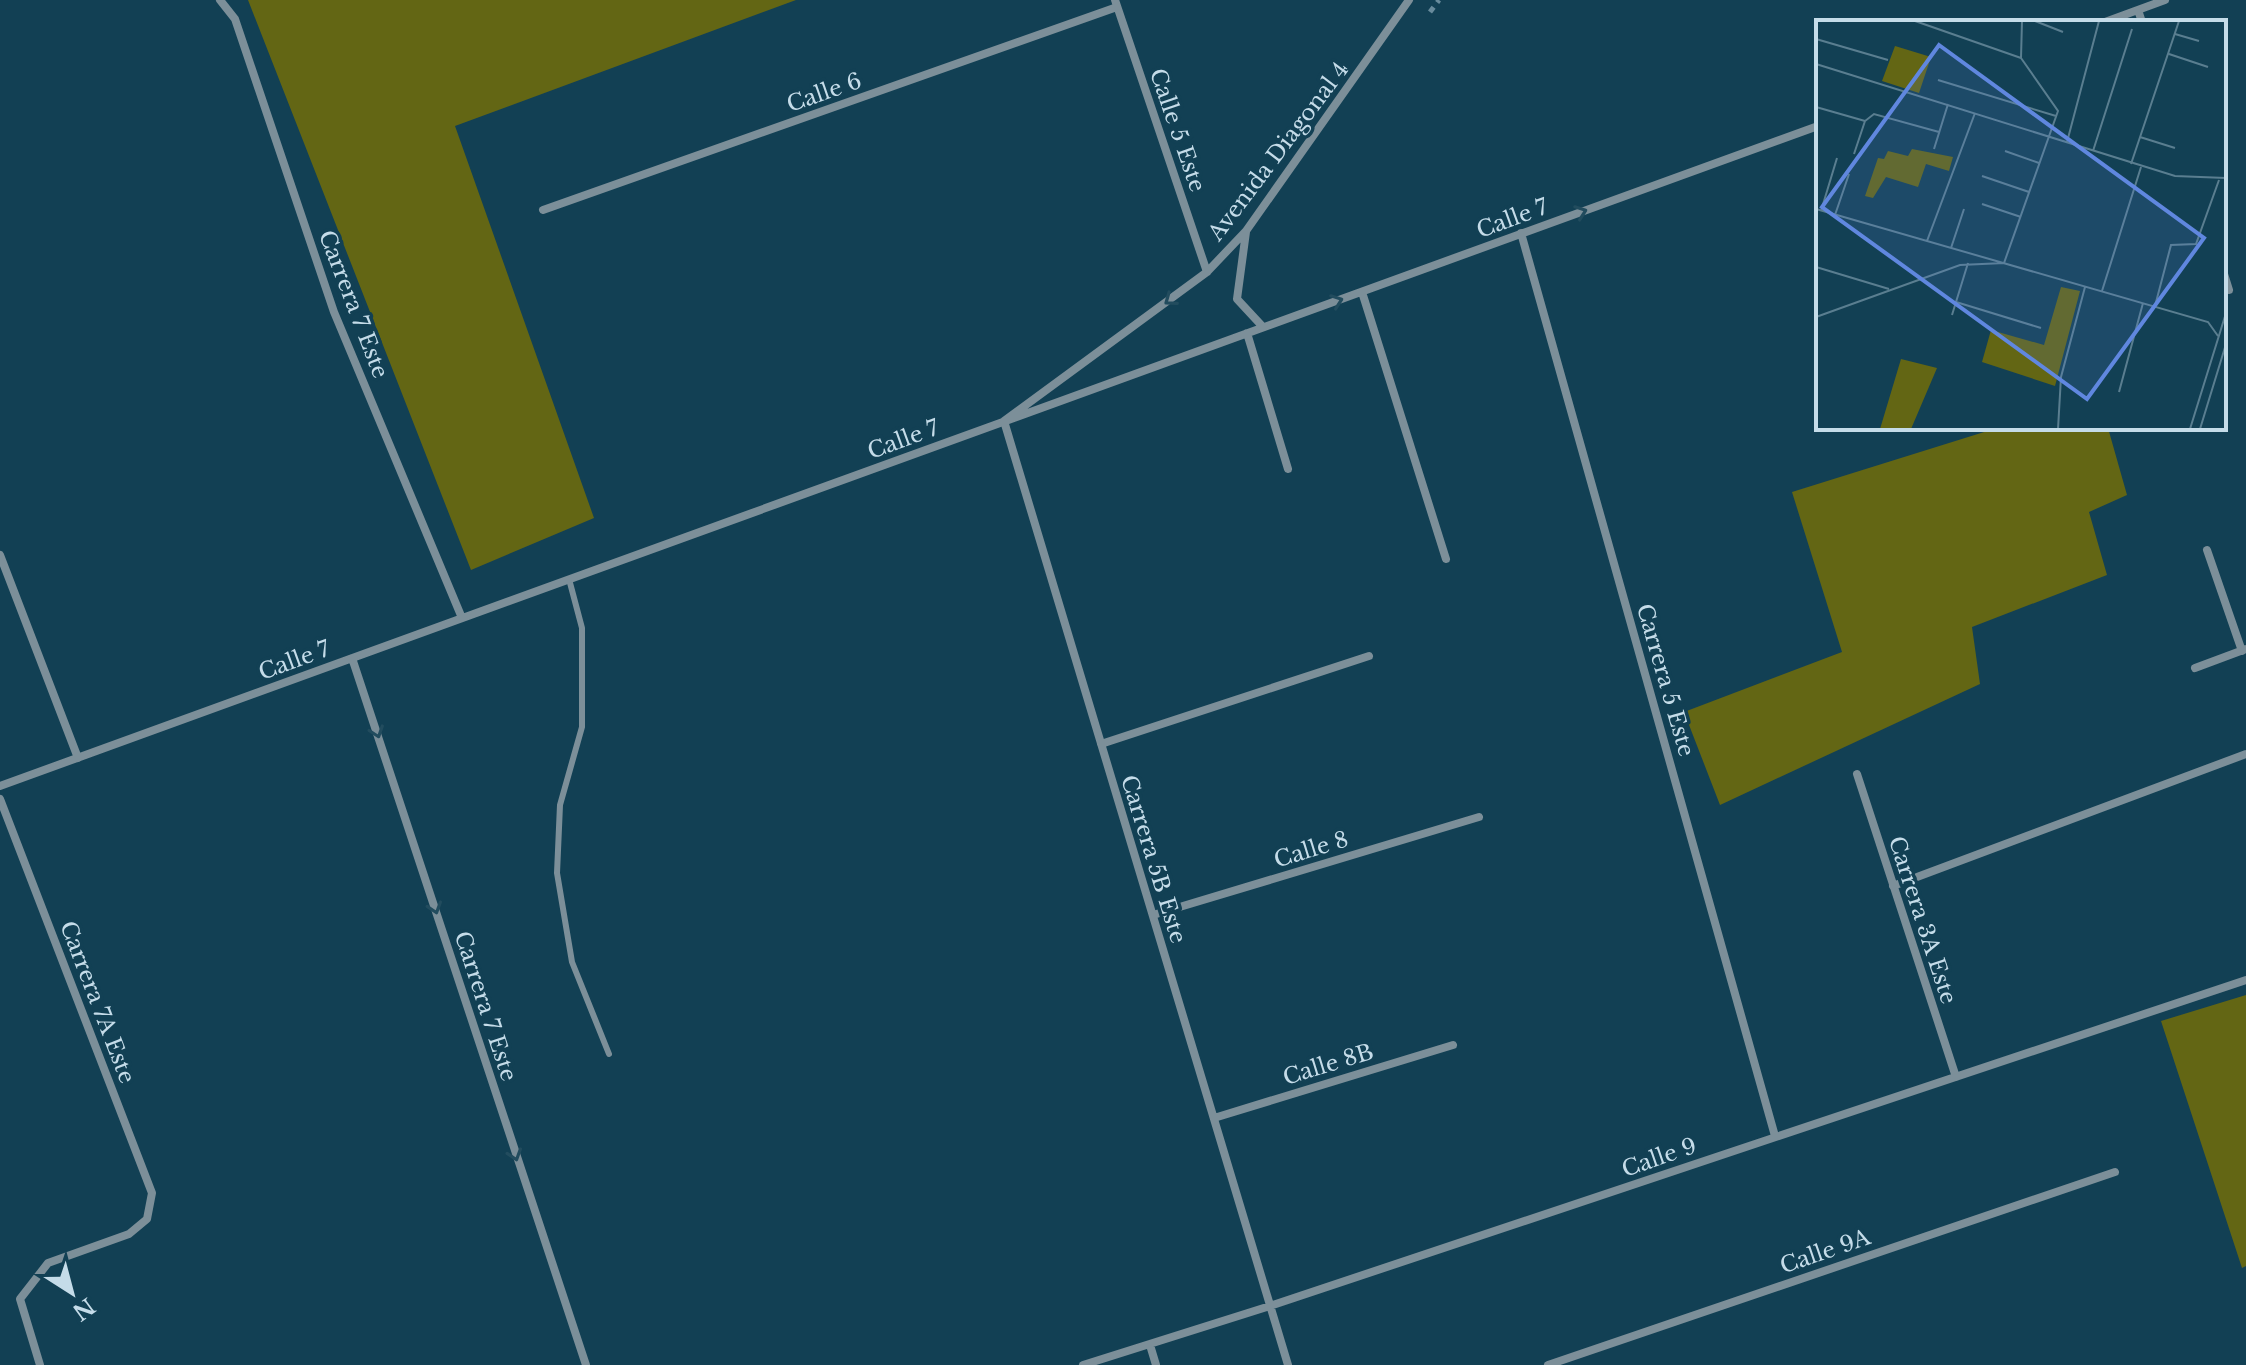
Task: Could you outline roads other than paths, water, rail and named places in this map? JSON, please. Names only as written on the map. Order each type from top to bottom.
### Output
[{"type":"street","name":"Carrera 7 Este","points":[[220,0],[235,19],[334,312],[462,618]]},
{"type":"street","name":"Avenida Diagonal 4","points":[[1004,421],[1207,272],[1246,231],[1409,0]]},
{"type":"street","points":[[2110,20],[2165,0]]},
{"type":"street","name":"Calle 6","points":[[543,210],[1116,4]]},
{"type":"street","name":"Calle 5 Este","points":[[1116,4],[1207,272]]},
{"type":"street","points":[[2138,10],[2141,20]]},
{"type":"street","name":"Calle 7","points":[[0,786],[1816,127]]},
{"type":"street","points":[[1246,231],[1237,299],[1263,327]]},
{"type":"street","name":"Carrera 5 Este","points":[[1521,233],[1775,1136]]},
{"type":"street","points":[[2226,280],[2229,290]]},
{"type":"street","points":[[1362,292],[1446,559]]},
{"type":"street","points":[[1247,333],[1288,469]]},
{"type":"street","name":"Carrera 5B Este","points":[[1004,421],[1288,1365]]},
{"type":"street","points":[[2195,668],[2244,650],[2207,550]]},
{"type":"street","points":[[0,555],[78,758]]},
{"type":"street","points":[[1101,744],[1369,656]]},
{"type":"street","name":"Carrera 7 Este","points":[[352,658],[586,1365]]},
{"type":"street","points":[[1893,886],[2246,754]]},
{"type":"street","name":"Carrera 3A Este","points":[[1857,774],[1956,1077]]},
{"type":"street","name":"Carrera 7A Este","points":[[0,799],[152,1193],[147,1219],[129,1234],[48,1263],[31,1281],[20,1299],[40,1365]]},
{"type":"street","name":"Calle 8","points":[[1153,915],[1479,817]]},
{"type":"street","name":"Calle 9","points":[[1083,1365],[1270,1306],[2246,980]]},
{"type":"street","name":"Calle 8B","points":[[1214,1118],[1453,1045]]},
{"type":"street","name":"Calle 9A","points":[[1548,1365],[2115,1172]]},
{"type":"street","points":[[1150,1345],[1156,1365]]},
{"type":"lane","points":[[2133,0],[2138,10]]},
{"type":"lane","points":[[569,579],[582,628],[582,727],[560,805],[557,873],[572,962],[609,1054]]}]
